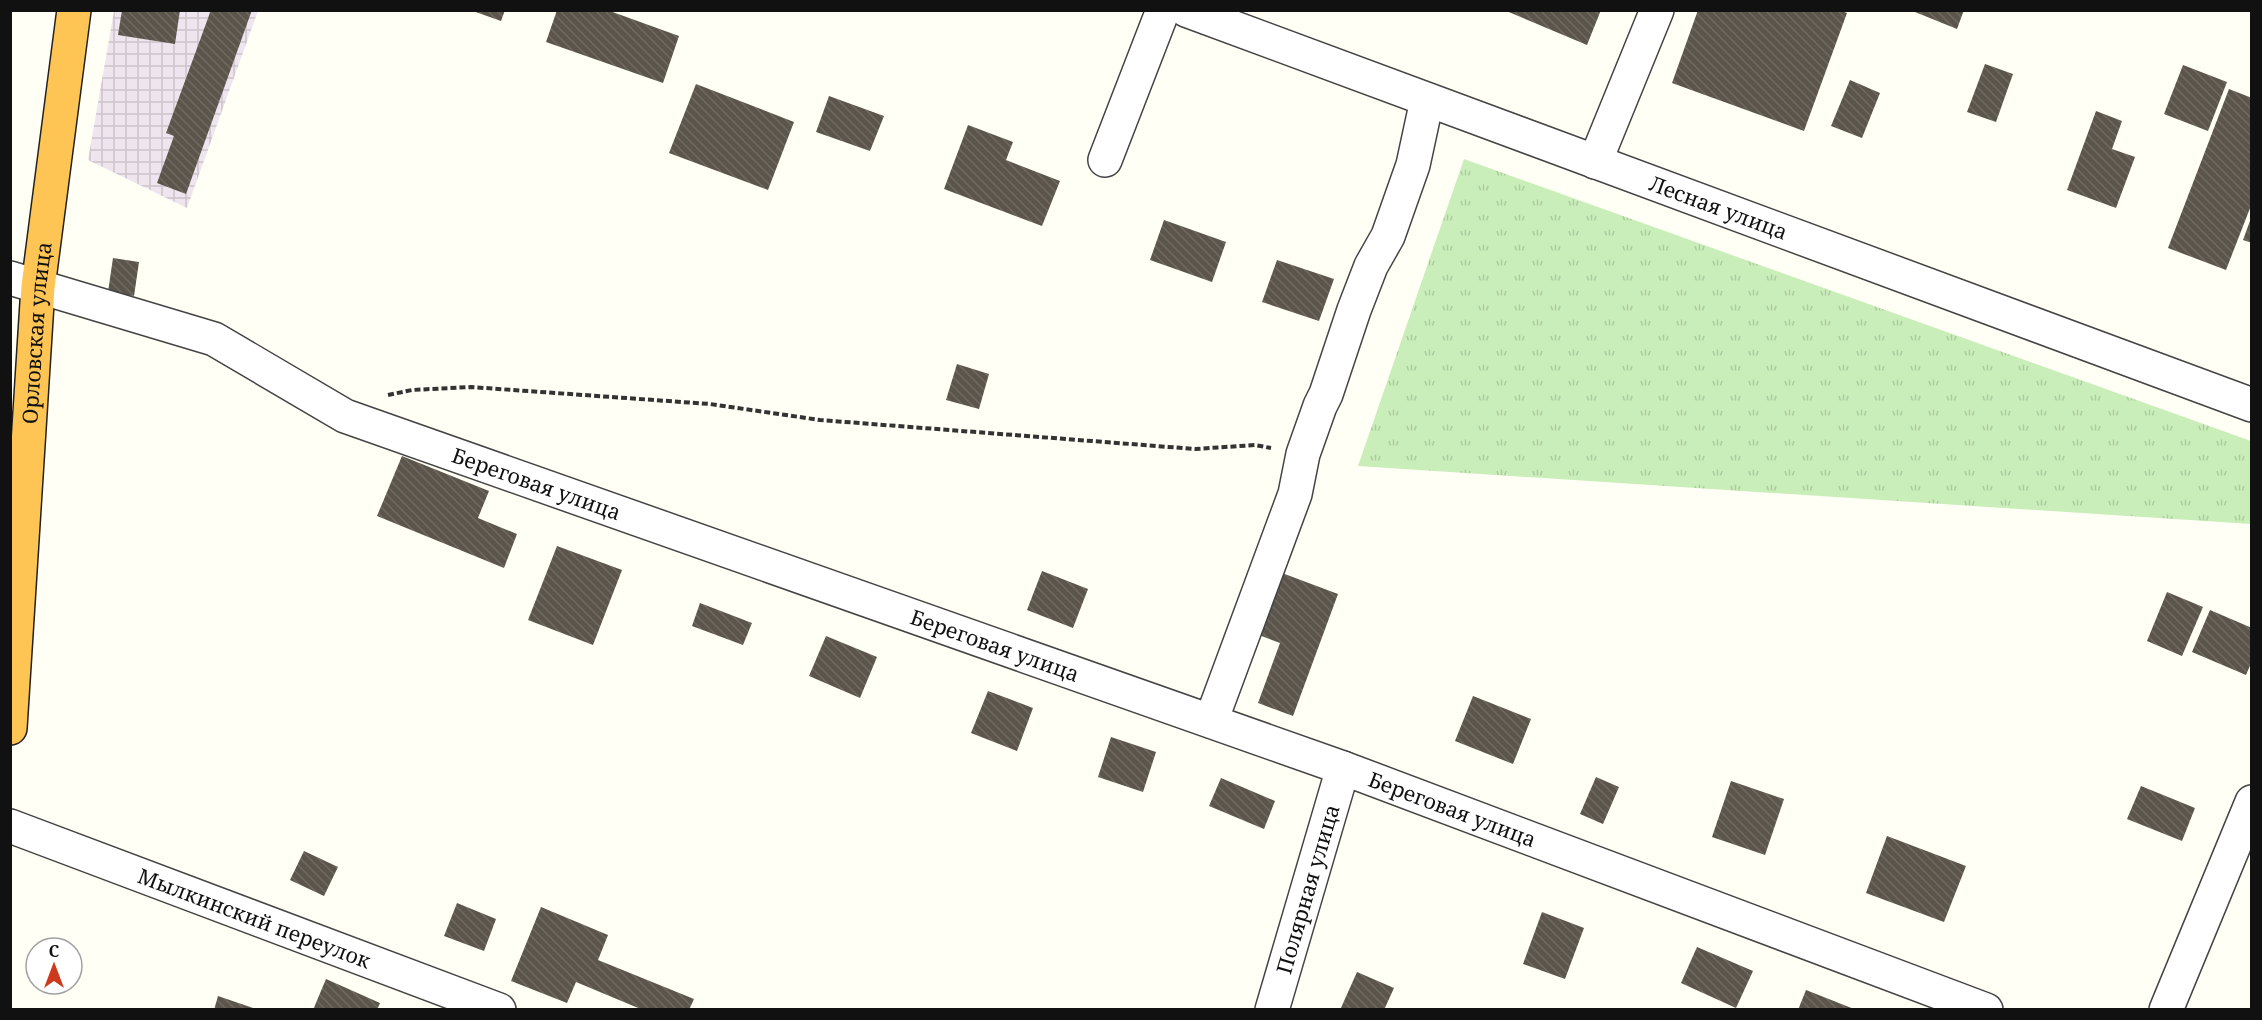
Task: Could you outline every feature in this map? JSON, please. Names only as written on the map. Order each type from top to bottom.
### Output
[{"type":"highway","name":"Орловская улица","points":[[10,728],[24,282],[74,10]]},
{"type":"street","points":[[1105,160],[1164,10]]},
{"type":"street","name":"Лесная улица","points":[[1186,10],[2252,405]]},
{"type":"street","points":[[1595,162],[1657,10]]},
{"type":"street","points":[[1211,721],[1295,494],[1304,454],[1371,266],[1388,236],[1413,165],[1427,100]]},
{"type":"street","name":"Береговая улица","points":[[24,282],[214,339],[345,416],[1343,768],[1986,1010]]},
{"type":"street","name":"Полярная улица","points":[[1272,1010],[1343,768]]},
{"type":"street","points":[[2166,1010],[2252,802]]},
{"type":"street","name":"Мылкинский переулок","points":[[10,826],[499,1010]]},
{"type":"path","points":[[345,416],[357,407],[384,396],[412,390],[471,387],[710,404],[820,420],[1195,449],[1255,446],[1304,454]]},
{"type":"shaded area","points":[[114,11],[258,11],[187,208],[88,160]]},
{"type":"green space","points":[[1464,159],[2251,441],[2251,524],[1358,466]]},
{"type":"building","points":[[122,10],[180,10],[175,44],[118,35]]},
{"type":"building","points":[[211,10],[252,10],[186,194],[157,183],[174,136],[166,133]]},
{"type":"building","points":[[470,10],[505,10],[501,21]]},
{"type":"building","points":[[557,10],[607,10],[679,36],[663,83],[546,42]]},
{"type":"building","points":[[1504,10],[1601,10],[1587,45]]},
{"type":"building","points":[[1698,10],[1839,10],[1847,13],[1804,131],[1672,83]]},
{"type":"building","points":[[1910,10],[1964,10],[1957,29]]},
{"type":"building","points":[[1985,64],[2013,74],[1996,122],[1967,112]]},
{"type":"building","points":[[2183,65],[2227,82],[2208,131],[2164,114]]},
{"type":"building","points":[[1850,80],[1880,93],[1862,138],[1831,126]]},
{"type":"building","points":[[696,84],[794,122],[768,190],[669,153]]},
{"type":"building","points":[[2229,89],[2252,98],[2252,203],[2226,270],[2168,248]]},
{"type":"building","points":[[829,96],[884,116],[870,151],[816,132]]},
{"type":"building","points":[[2096,111],[2122,121],[2112,149],[2135,157],[2116,208],[2067,190]]},
{"type":"building","points":[[968,125],[1013,142],[1006,160],[1060,181],[1042,226],[944,189]]},
{"type":"building","points":[[2252,218],[2252,243],[2243,240]]},
{"type":"building","points":[[1164,220],[1226,242],[1212,282],[1150,260]]},
{"type":"building","points":[[113,258],[139,262],[134,296],[108,292]]},
{"type":"building","points":[[1277,260],[1334,279],[1319,321],[1262,302]]},
{"type":"building","points":[[957,364],[989,374],[979,409],[946,400]]},
{"type":"building","points":[[402,456],[489,491],[478,518],[517,534],[504,568],[377,516]]},
{"type":"building","points":[[557,546],[622,570],[593,645],[528,620]]},
{"type":"building","points":[[1042,571],[1088,589],[1073,628],[1027,610]]},
{"type":"building","points":[[1282,573],[1338,594],[1293,716],[1258,703],[1280,643],[1259,635]]},
{"type":"building","points":[[2167,592],[2203,607],[2182,656],[2147,641]]},
{"type":"building","points":[[700,603],[752,623],[743,645],[692,626]]},
{"type":"building","points":[[2210,610],[2252,628],[2252,661],[2246,675],[2192,652]]},
{"type":"building","points":[[826,636],[877,657],[860,698],[809,676]]},
{"type":"building","points":[[988,691],[1033,708],[1017,751],[971,733]]},
{"type":"building","points":[[1473,696],[1531,719],[1513,764],[1455,741]]},
{"type":"building","points":[[1111,737],[1156,752],[1143,792],[1098,777]]},
{"type":"building","points":[[1596,777],[1619,787],[1603,824],[1580,814]]},
{"type":"building","points":[[1221,778],[1275,801],[1264,829],[1209,806]]},
{"type":"building","points":[[1731,781],[1784,799],[1765,855],[1712,837]]},
{"type":"building","points":[[2141,786],[2195,808],[2182,841],[2127,819]]},
{"type":"building","points":[[1887,836],[1966,866],[1944,922],[1866,893]]},
{"type":"building","points":[[304,851],[338,867],[324,896],[290,880]]},
{"type":"building","points":[[457,903],[496,919],[484,951],[444,936]]},
{"type":"building","points":[[541,907],[608,935],[598,960],[694,999],[689,1010],[643,1010],[576,982],[567,1003],[511,981]]},
{"type":"building","points":[[1542,912],[1584,928],[1565,979],[1523,964]]},
{"type":"building","points":[[1697,947],[1753,971],[1736,1008],[1681,983]]},
{"type":"building","points":[[1357,972],[1394,988],[1384,1010],[1340,1010]]},
{"type":"building","points":[[326,979],[380,1003],[377,1010],[313,1010]]},
{"type":"building","points":[[1806,990],[1854,1009],[1854,1010],[1798,1010]]},
{"type":"building","points":[[218,996],[256,1009],[256,1010],[214,1010]]}]
